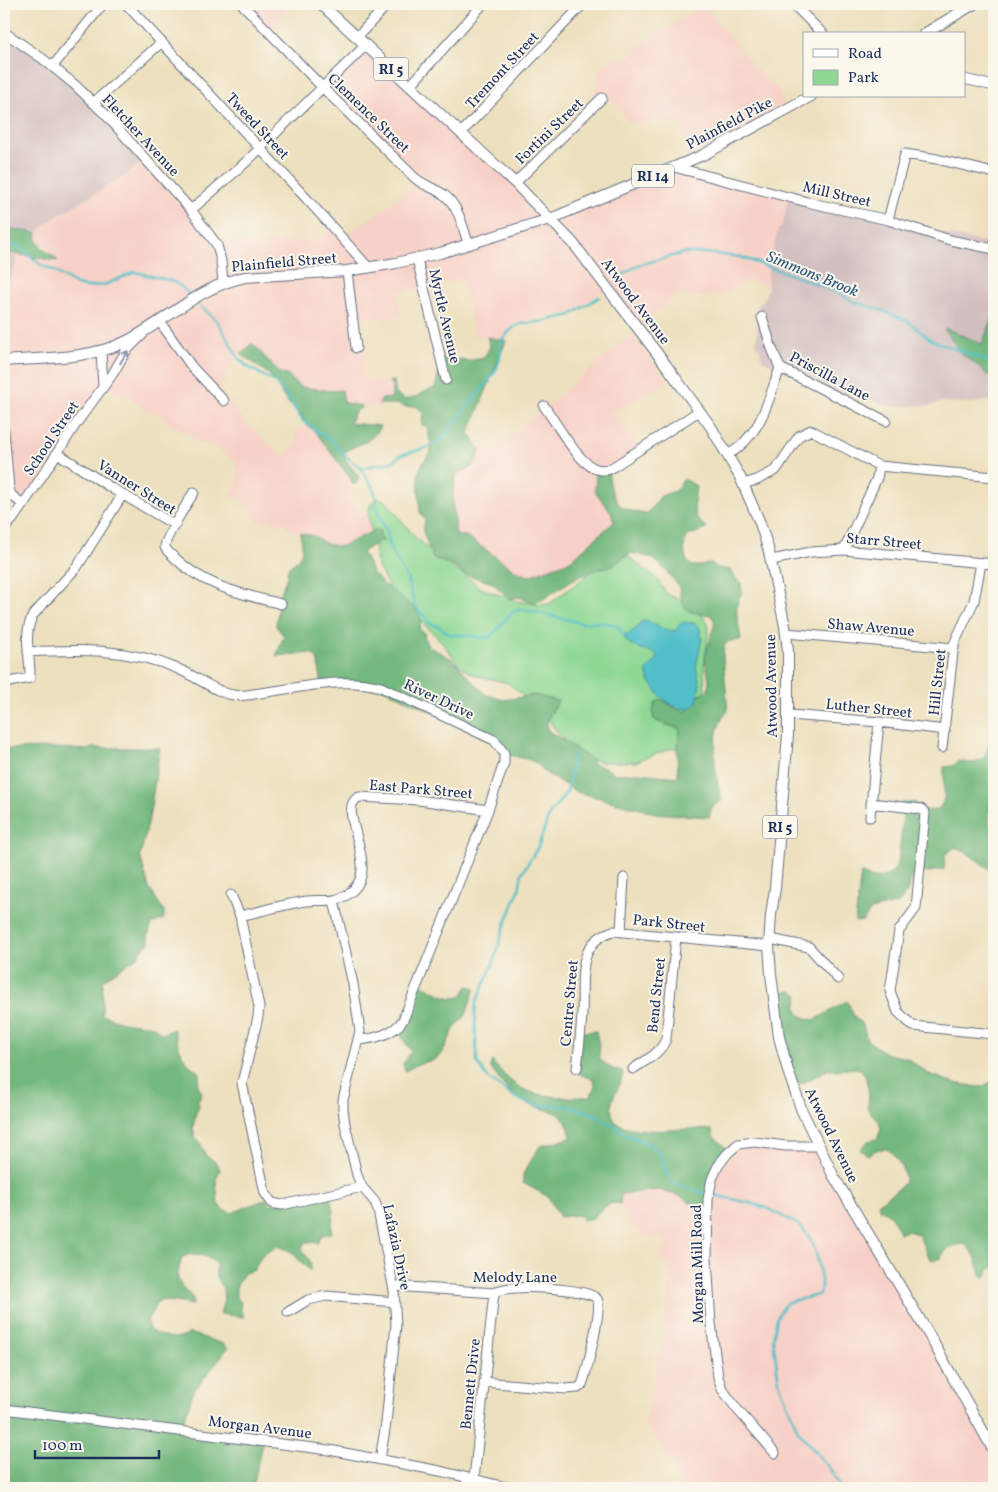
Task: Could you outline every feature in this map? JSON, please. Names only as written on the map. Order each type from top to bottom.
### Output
[{"type":"main road","name":"Atwood Avenue","points":[[321,4],[515,183],[577,248],[666,365],[711,428],[743,484],[760,523],[772,560],[786,633],[789,715],[769,942],[771,974],[784,1053],[795,1094],[833,1175],[928,1333],[994,1451]]},
{"type":"main road","points":[[927,32],[974,4]]},
{"type":"main road","name":"Plainfield Pike","points":[[550,219],[722,146],[807,98]]},
{"type":"main road","name":"Plainfield Street","points":[[4,361],[101,351],[123,343],[148,330],[205,291],[223,283],[246,278],[347,271],[417,259],[550,219]]},
{"type":"street","points":[[53,66],[104,4]]},
{"type":"street","name":"Tweed Street","points":[[126,4],[369,268]]},
{"type":"street","name":"Clemence Street","points":[[242,4],[323,88],[415,178],[451,200],[463,224],[468,243]]},
{"type":"street","points":[[357,37],[388,4]]},
{"type":"street","points":[[410,86],[483,4]]},
{"type":"street","name":"Tremont Street","points":[[461,133],[582,4]]},
{"type":"street","points":[[793,4],[822,32]]},
{"type":"street","name":"Fletcher Avenue","points":[[4,32],[53,66],[93,103],[191,210],[217,245],[223,283]]},
{"type":"street","points":[[93,103],[162,42]]},
{"type":"street","points":[[191,210],[260,148],[366,45]]},
{"type":"street","points":[[966,79],[994,85]]},
{"type":"street","name":"Fortini Street","points":[[515,183],[602,98]]},
{"type":"street","points":[[888,220],[905,154],[937,159],[994,173]]},
{"type":"street","name":"Mill Street","points":[[674,167],[807,202],[888,220],[950,240],[994,249]]},
{"type":"street","name":"Myrtle Avenue","points":[[417,259],[446,380]]},
{"type":"street","points":[[347,271],[356,348]]},
{"type":"street","name":"Priscilla Lane","points":[[762,317],[770,346],[780,368],[886,421]]},
{"type":"street","points":[[160,322],[192,367],[224,401]]},
{"type":"street","name":"School Street","points":[[4,528],[13,519],[126,352],[148,330]]},
{"type":"street","points":[[101,351],[103,387]]},
{"type":"street","points":[[728,456],[740,448],[761,422],[780,368]]},
{"type":"street","points":[[544,406],[576,453],[589,466],[601,470],[610,469],[699,411]]},
{"type":"street","points":[[743,484],[757,480],[776,470],[799,436],[812,430],[879,466],[994,478]]},
{"type":"street","points":[[4,432],[9,488],[11,495],[23,504]]},
{"type":"street","name":"Vanner Street","points":[[57,452],[175,525],[165,547],[183,565],[217,586],[281,604]]},
{"type":"street","points":[[844,550],[877,478],[879,466]]},
{"type":"street","points":[[175,525],[194,492]]},
{"type":"street","points":[[4,683],[30,678],[28,630],[33,615],[77,567],[123,494]]},
{"type":"street","name":"Starr Street","points":[[772,560],[811,552],[844,550],[994,564]]},
{"type":"street","name":"Hill Street","points":[[942,748],[954,644],[974,601],[981,563]]},
{"type":"street","name":"Shaw Avenue","points":[[786,633],[954,648]]},
{"type":"street","name":"River Drive","points":[[28,652],[86,650],[138,656],[179,669],[232,695],[344,682],[356,682],[381,687],[494,740],[501,748],[504,753],[504,767],[403,1020],[399,1027],[389,1032],[358,1040]]},
{"type":"street","name":"Luther Street","points":[[789,715],[879,722],[945,730]]},
{"type":"street","points":[[870,817],[879,722]]},
{"type":"street","name":"East Park Street","points":[[240,916],[305,901],[334,900],[353,890],[358,885],[363,867],[352,816],[352,804],[356,798],[419,800],[488,810]]},
{"type":"street","points":[[872,803],[921,808],[924,813],[916,908],[899,931],[890,991],[898,1012],[913,1026],[994,1034]]},
{"type":"street","name":"Park Street","points":[[624,878],[621,932],[769,942],[809,948],[838,979]]},
{"type":"street","points":[[231,895],[240,916],[259,1007],[242,1083],[265,1193],[272,1203],[282,1205],[362,1187]]},
{"type":"street","name":"Lafazia Drive","points":[[334,900],[358,1010],[360,1031],[347,1080],[343,1109],[345,1124],[362,1187],[375,1202],[378,1210],[394,1286],[396,1325],[386,1423],[380,1460]]},
{"type":"street","name":"Centre Street","points":[[577,1068],[582,1014],[583,964],[594,940],[603,934],[613,931],[621,932]]},
{"type":"street","name":"Bend Street","points":[[632,1068],[657,1053],[664,1045],[676,937]]},
{"type":"street","name":"Morgan Mill Road","points":[[775,1453],[736,1408],[722,1389],[718,1377],[711,1323],[707,1258],[708,1200],[712,1179],[718,1166],[738,1144],[754,1142],[786,1146],[819,1146]]},
{"type":"street","name":"Melody Lane","points":[[394,1286],[494,1293],[497,1290],[508,1288],[533,1288],[587,1294],[597,1298],[599,1302],[598,1314],[592,1348],[584,1380],[578,1388],[566,1390],[484,1382]]},
{"type":"street","name":"Bennett Drive","points":[[471,1478],[494,1293]]},
{"type":"street","points":[[288,1312],[308,1300],[326,1296],[395,1302]]},
{"type":"street","name":"Morgan Avenue","points":[[4,1409],[329,1450],[471,1478],[510,1488]]},
{"type":"street","points":[[464,1488],[471,1478]]},
{"type":"shaded area","points":[[245,4],[290,4],[269,30]]},
{"type":"shaded area","points":[[699,8],[707,9],[759,72],[777,88],[786,108],[735,139],[693,154],[679,125],[652,119],[648,126],[628,121],[614,101],[596,96],[598,78],[596,73],[621,56],[631,56],[636,52],[638,46]]},
{"type":"shaded area","points":[[4,33],[61,74],[143,161],[121,178],[57,216],[37,233],[4,228]]},
{"type":"shaded area","points":[[364,47],[550,218],[669,169],[789,198],[782,226],[778,230],[768,271],[768,288],[748,280],[724,294],[695,297],[676,296],[638,327],[607,289],[570,314],[553,314],[515,324],[509,331],[507,341],[473,335],[469,307],[461,280],[397,293],[401,316],[391,317],[389,320],[380,318],[355,319],[356,348],[365,346],[363,379],[388,381],[392,386],[392,398],[379,404],[381,405],[380,407],[362,407],[344,403],[342,390],[332,391],[300,387],[287,375],[280,374],[252,343],[235,360],[226,375],[220,393],[245,422],[283,457],[297,442],[296,433],[307,426],[314,430],[351,479],[352,483],[355,484],[347,500],[368,517],[376,530],[340,547],[327,544],[314,536],[292,531],[284,523],[257,521],[244,500],[230,497],[238,481],[235,461],[213,446],[202,443],[154,412],[146,411],[128,395],[123,397],[107,385],[24,502],[12,497],[4,444],[4,297],[16,263],[17,254],[57,261],[57,258],[39,245],[36,238],[40,229],[57,216],[121,178],[143,161],[217,247],[236,241],[252,243],[253,246],[259,247],[265,242],[314,242],[331,229],[341,238],[394,202],[416,181],[325,87]]},
{"type":"shaded area","points":[[789,198],[994,245],[994,315],[982,344],[945,328],[962,354],[980,367],[994,382],[994,400],[970,403],[941,402],[929,406],[899,407],[886,405],[852,394],[830,393],[762,360],[759,347],[756,348],[758,305],[763,301],[768,288],[768,271],[778,230],[782,226]]},
{"type":"shaded area","points":[[4,252],[17,254],[16,263],[4,297]]},
{"type":"shaded area","points":[[4,309],[9,360],[4,361]]},
{"type":"shaded area","points":[[631,335],[668,381],[612,413],[640,450],[601,471],[595,491],[611,512],[614,522],[570,561],[529,576],[516,571],[458,536],[455,532],[452,516],[454,505],[453,487],[457,473],[478,460],[480,450],[497,448]]},
{"type":"shaded area","points":[[736,1146],[815,1146],[994,1452],[994,1488],[680,1488],[671,1462],[644,1422],[670,1295],[668,1262],[660,1260],[657,1255],[666,1249],[665,1238],[647,1237],[626,1222],[620,1200],[621,1194],[660,1190],[682,1197],[690,1203],[711,1181]]},
{"type":"green space","points":[[4,228],[37,233],[40,245],[57,261],[4,252]]},
{"type":"green space","points":[[994,315],[994,372],[988,376],[980,367],[962,354],[944,329],[982,344]]},
{"type":"green space","points":[[487,337],[506,341],[469,433],[480,450],[479,455],[473,466],[457,473],[455,479],[453,503],[455,530],[458,536],[466,536],[516,571],[529,576],[570,561],[614,522],[611,512],[595,491],[596,470],[608,470],[611,489],[617,502],[628,510],[647,514],[661,496],[675,491],[684,479],[696,486],[694,510],[698,520],[708,528],[686,537],[684,546],[685,556],[689,564],[701,566],[711,563],[717,568],[731,570],[736,579],[741,583],[742,593],[737,604],[737,610],[741,640],[729,641],[724,646],[723,657],[728,711],[718,729],[715,754],[715,767],[722,800],[712,807],[709,817],[655,813],[577,792],[544,772],[541,767],[532,761],[505,753],[494,742],[384,689],[322,683],[317,658],[311,653],[276,656],[284,636],[276,626],[277,602],[287,577],[288,568],[302,553],[300,533],[314,536],[327,544],[340,547],[373,531],[380,530],[380,537],[384,541],[379,541],[362,552],[372,572],[383,584],[416,609],[422,621],[419,629],[424,633],[428,646],[452,659],[485,694],[503,700],[535,695],[558,701],[547,721],[547,730],[590,758],[593,764],[604,767],[615,774],[638,773],[678,777],[677,751],[680,729],[658,722],[653,718],[654,707],[656,702],[661,699],[677,709],[687,712],[693,699],[708,690],[709,680],[705,658],[715,622],[711,615],[691,612],[684,606],[679,586],[659,563],[650,558],[631,553],[613,565],[592,571],[572,580],[542,600],[534,603],[519,597],[509,599],[493,583],[464,574],[455,567],[433,558],[423,532],[425,520],[420,512],[418,475],[421,466],[431,451],[427,426],[422,425],[423,412],[416,406],[406,407],[398,404],[379,404],[382,399],[392,398],[392,386],[389,381],[394,381],[396,394],[406,400],[435,388],[439,373],[438,358],[467,361],[484,358],[490,347]]},
{"type":"green space","points":[[252,343],[280,373],[287,375],[300,387],[332,391],[342,390],[344,403],[362,406],[356,410],[349,423],[380,426],[369,440],[344,453],[345,459],[359,477],[356,484],[352,484],[351,479],[314,430],[307,426],[301,414],[287,402],[270,375],[241,354]]},
{"type":"green space","points":[[380,499],[385,500],[415,537],[440,559],[480,588],[517,601],[542,605],[549,604],[585,577],[606,556],[617,553],[628,556],[656,578],[667,594],[696,607],[708,623],[709,629],[704,667],[705,692],[688,746],[669,749],[635,762],[602,762],[579,757],[574,754],[540,709],[508,683],[478,676],[458,664],[442,642],[392,593],[378,567],[368,516],[370,505]]},
{"type":"green space","points":[[994,718],[994,802],[990,807],[989,823],[994,830],[994,873],[969,854],[955,847],[945,855],[944,869],[913,875],[907,892],[899,903],[871,910],[863,921],[855,922],[861,873],[871,878],[881,878],[891,873],[898,864],[902,803],[915,802],[923,809],[930,810],[940,808],[944,799],[944,767],[953,766],[958,761],[970,763],[980,761],[988,749],[990,722]]},
{"type":"green space","points":[[54,748],[89,750],[91,748],[160,748],[149,819],[140,856],[149,888],[164,911],[164,919],[152,924],[148,936],[150,943],[145,946],[137,957],[103,980],[102,1015],[122,1022],[153,1026],[162,1034],[174,1029],[182,1054],[189,1064],[200,1073],[198,1086],[202,1093],[198,1100],[199,1107],[193,1128],[195,1137],[200,1142],[206,1156],[216,1162],[220,1170],[216,1179],[218,1204],[224,1210],[232,1213],[266,1199],[271,1204],[330,1195],[333,1212],[331,1233],[322,1235],[318,1243],[307,1242],[303,1244],[302,1249],[311,1263],[310,1271],[290,1251],[278,1246],[262,1255],[254,1270],[244,1273],[236,1287],[236,1296],[241,1303],[240,1309],[244,1317],[220,1314],[224,1300],[223,1289],[216,1277],[216,1263],[204,1256],[192,1254],[182,1257],[178,1279],[182,1287],[193,1298],[193,1305],[158,1301],[147,1321],[149,1330],[165,1336],[181,1338],[190,1333],[223,1344],[228,1348],[193,1392],[181,1431],[262,1442],[253,1488],[4,1488],[4,749]]},
{"type":"green space","points":[[420,984],[452,998],[461,996],[468,986],[475,988],[466,1015],[454,1029],[442,1054],[434,1060],[418,1064],[405,1071],[403,1064],[411,1051],[396,1029]]},
{"type":"green space","points":[[791,991],[799,995],[798,1013],[815,1020],[847,1001],[855,1018],[863,1025],[867,1040],[887,1054],[907,1058],[927,1073],[953,1083],[980,1087],[994,1081],[994,1267],[990,1269],[986,1277],[981,1275],[976,1258],[965,1244],[950,1248],[940,1259],[933,1260],[929,1258],[918,1234],[908,1231],[899,1233],[892,1219],[880,1209],[878,1203],[901,1187],[904,1184],[905,1177],[899,1162],[889,1150],[879,1149],[868,1155],[860,1150],[868,1141],[877,1139],[881,1129],[879,1121],[867,1108],[868,1090],[862,1071],[853,1068],[829,1069],[801,1084],[791,1080],[775,993]]},
{"type":"green space","points":[[596,1031],[600,1060],[613,1069],[623,1072],[611,1107],[615,1122],[642,1130],[712,1130],[713,1136],[728,1150],[718,1165],[708,1205],[690,1203],[682,1197],[660,1190],[621,1194],[620,1204],[608,1205],[593,1218],[583,1220],[579,1215],[560,1217],[547,1196],[523,1183],[523,1174],[540,1146],[571,1138],[564,1119],[559,1114],[528,1104],[511,1092],[490,1067],[492,1061],[509,1079],[528,1091],[555,1097],[591,1096],[595,1085],[594,1079],[581,1075],[577,1071],[581,1032]]},
{"type":"water","points":[[647,620],[660,627],[675,631],[682,622],[694,623],[699,627],[702,639],[696,667],[700,684],[697,703],[688,709],[666,701],[651,684],[647,672],[657,660],[656,654],[637,648],[625,639],[624,635],[635,630],[642,621]]},
{"type":"waterway","points":[[4,243],[20,247],[41,265],[53,270],[76,285],[87,287],[104,285],[135,272],[172,281],[182,287],[192,298]]},
{"type":"waterway","name":"Simmons Brook","points":[[616,279],[638,265],[684,253],[706,253],[741,257],[828,288],[854,302],[879,309],[908,321],[931,340],[985,360],[994,361]]},
{"type":"waterway","name":"Simmons Brook","points":[[361,468],[392,462],[401,455],[426,448],[441,440],[496,371],[500,358],[501,343],[513,328],[520,324],[540,322],[571,315],[599,297]]},
{"type":"waterway","points":[[196,302],[218,322],[239,359],[248,367],[275,382],[303,421],[331,440],[347,457],[361,468],[373,488],[376,498],[375,505],[387,533],[391,550],[407,578],[415,606],[430,623],[440,627],[449,634],[488,638],[511,613],[522,609],[582,623],[612,624],[617,626],[624,635]]},
{"type":"waterway","points":[[574,754],[567,792],[549,815],[538,847],[522,873],[519,890],[503,930],[494,962],[476,1003],[477,1062],[487,1077],[511,1095],[523,1101],[540,1105],[567,1106],[585,1111],[602,1118],[627,1135],[650,1144],[661,1156],[666,1172],[674,1183],[696,1191],[769,1209],[802,1228],[815,1248],[821,1278],[821,1290],[818,1295],[788,1302],[777,1317],[773,1339],[779,1383],[798,1431],[830,1469],[841,1488]]}]
